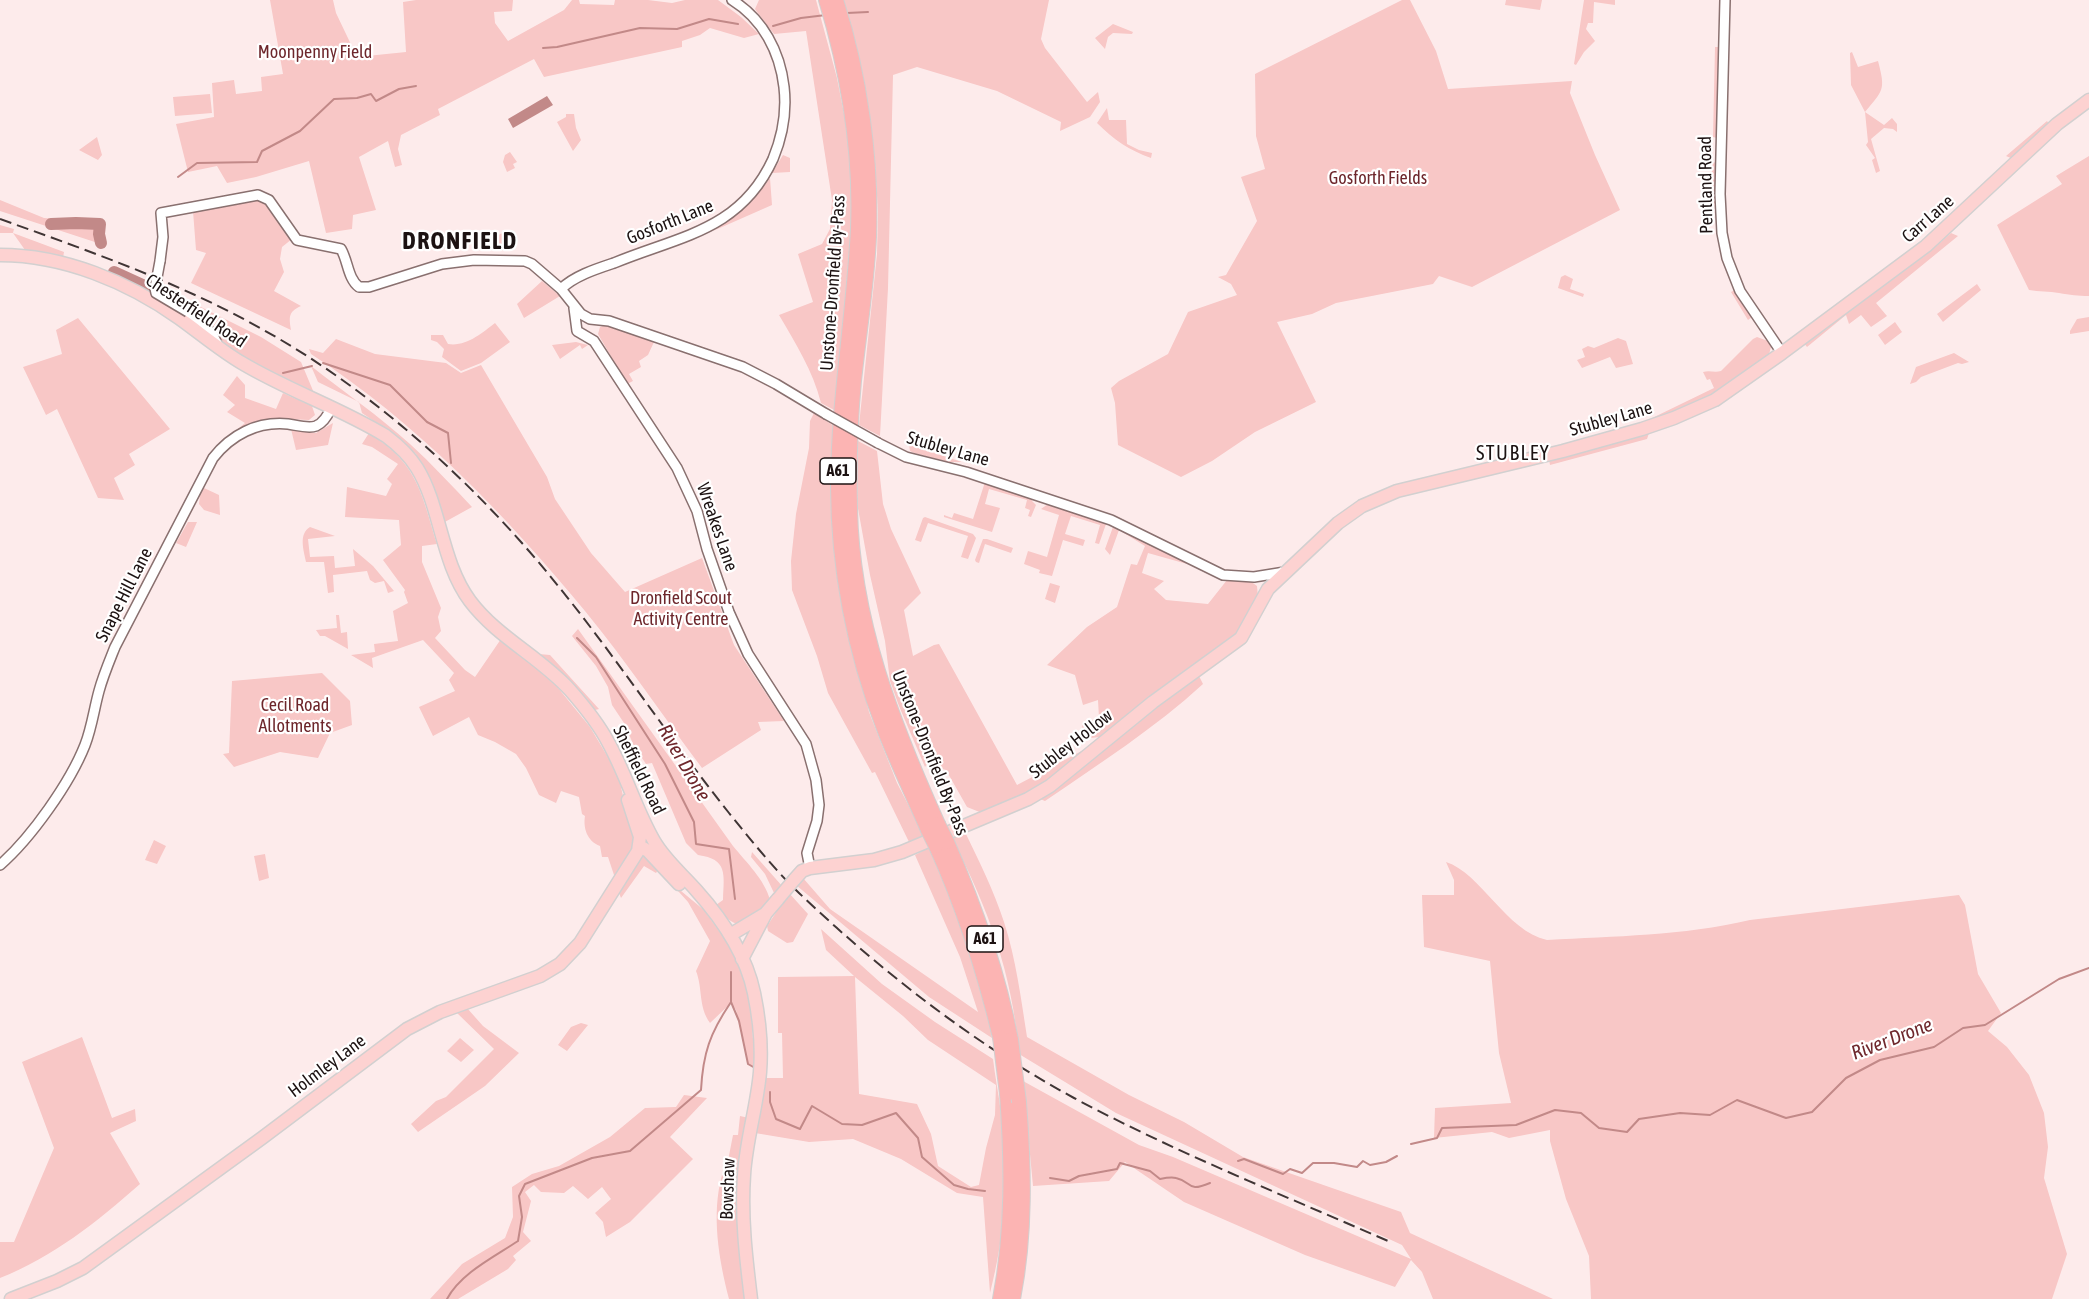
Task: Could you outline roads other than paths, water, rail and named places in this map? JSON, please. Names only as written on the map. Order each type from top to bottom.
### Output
[{"type":"highway","name":"Unstone-Dronfield By-Pass","points":[[826,0],[853,97]]},
{"type":"highway","name":"Unstone-Dronfield By-Pass","points":[[836,0],[845,32],[853,97],[858,225],[839,432],[840,536],[848,596],[871,689],[883,726],[941,844],[1005,1038],[1023,1149],[1021,1243],[1013,1299]]},
{"type":"highway","name":"Unstone-Dronfield By-Pass","points":[[1000,1299],[1009,1235],[1014,1098]]},
{"type":"main road","name":"Carr Lane","points":[[1782,354],[1926,246],[2057,124],[2089,100]]},
{"type":"main road","name":"Chesterfield Road","points":[[0,255],[50,260],[111,279],[160,305],[242,363],[331,408]]},
{"type":"main road","name":"Stubley Lane","points":[[1268,590],[1346,516],[1380,497],[1563,451],[1659,424],[1715,400],[1782,354]]},
{"type":"main road","name":"Sheffield Road","points":[[331,408],[380,433],[407,454],[422,475],[445,548],[464,592],[478,611],[495,627],[553,673],[577,698],[608,742],[646,827],[660,850],[710,909],[732,939],[742,959],[754,994],[760,1058],[759,1081]]},
{"type":"main road","name":"Stubley Hollow","points":[[732,939],[766,913],[794,880],[810,868],[874,860],[902,852],[1028,799],[1073,768],[1153,702],[1241,638],[1268,590]]},
{"type":"main road","points":[[628,784],[628,802],[640,837],[640,846],[648,851],[695,900],[710,909]]},
{"type":"main road","name":"Holmley Lane","points":[[11,1299],[83,1268],[407,1029],[440,1012],[540,976],[560,964],[580,943],[640,846]]},
{"type":"main road","name":"Stubley Hollow","points":[[742,959],[766,913]]},
{"type":"main road","name":"Stubley Hollow","points":[[732,939],[759,927]]},
{"type":"main road","name":"Bowshaw","points":[[751,1299],[744,1225],[744,1173],[759,1081]]},
{"type":"street","name":"Gosforth Lane","points":[[561,289],[571,281],[598,269],[685,237],[720,221],[750,196],[769,167],[781,136],[785,117],[782,77],[765,30],[746,3],[732,0]]},
{"type":"street","name":"Pentland Road","points":[[1725,0],[1720,194],[1722,233],[1727,258],[1740,291],[1782,354]]},
{"type":"street","name":"Wreakes Lane","points":[[219,348],[212,333],[188,312],[156,293],[163,237],[161,213],[250,195],[263,196],[269,200],[297,240],[341,249],[356,287],[364,288],[442,264],[507,260],[525,261],[532,264],[561,289],[574,307],[593,323],[592,334],[677,468],[697,511],[707,549],[729,612],[748,654],[806,744],[814,771],[819,805],[817,821],[807,853],[810,868]]},
{"type":"street","name":"Wreakes Lane","points":[[574,307],[579,333],[592,334]]},
{"type":"street","points":[[578,323],[581,319],[588,319]]},
{"type":"street","name":"Stubley Lane","points":[[588,319],[626,326],[744,367],[878,443],[914,460],[966,472],[1112,520],[1223,575],[1260,576],[1285,572]]},
{"type":"street","points":[[592,334],[601,320]]},
{"type":"street","name":"Snape Hill Lane","points":[[0,865],[19,846],[51,805],[76,764],[85,744],[103,678],[115,647],[213,458],[230,439],[251,429],[272,423],[313,427],[324,420],[331,408]]},
{"type":"street","points":[[1260,576],[1268,590]]},
{"type":"waterway","points":[[847,13],[868,12]]},
{"type":"waterway","points":[[773,26],[801,18],[826,15]]},
{"type":"waterway","points":[[543,48],[557,47],[640,28],[677,29],[709,19],[738,24]]},
{"type":"waterway","points":[[178,177],[197,163],[257,162],[262,151],[300,131],[334,99],[357,98],[371,94],[376,101],[399,89],[416,86]]},
{"type":"waterway","name":"River Drone","points":[[51,224],[100,224],[101,243]]},
{"type":"waterway","name":"River Drone","points":[[114,272],[149,288]]},
{"type":"waterway","name":"River Drone","points":[[323,363],[390,385],[427,422],[448,433],[451,463]]},
{"type":"waterway","name":"River Drone","points":[[283,373],[312,366]]},
{"type":"waterway","name":"River Drone","points":[[577,638],[596,657],[665,764],[694,822],[696,844],[729,849],[735,899]]},
{"type":"waterway","name":"River Drone","points":[[1411,1144],[1437,1138],[1442,1128],[1516,1125],[1555,1110],[1581,1113],[1599,1128],[1627,1132],[1639,1119],[1680,1113],[1710,1115],[1737,1100],[1786,1118],[1812,1112],[1846,1078],[1880,1060],[1934,1047],[1963,1028],[1985,1025],[2059,979],[2089,968]]},
{"type":"waterway","name":"River Drone","points":[[731,972],[731,1002],[739,1021],[748,1064],[755,1068]]},
{"type":"waterway","points":[[447,1299],[469,1273],[518,1241],[522,1217],[519,1196],[525,1184],[592,1158],[630,1151],[701,1090],[709,1044],[731,1002]]},
{"type":"waterway","name":"River Drone","points":[[770,1092],[770,1102],[776,1119],[800,1129],[812,1106],[842,1124],[862,1125],[896,1113],[918,1138],[922,1157],[954,1185],[985,1191]]},
{"type":"waterway","name":"River Drone","points":[[1238,1161],[1244,1159],[1283,1174],[1290,1169],[1302,1173],[1313,1163],[1334,1163],[1357,1167],[1363,1161],[1370,1165],[1386,1162],[1397,1156]]},
{"type":"waterway","name":"River Drone","points":[[1050,1178],[1069,1181],[1079,1176],[1117,1169],[1120,1163],[1150,1171],[1160,1179],[1182,1180],[1193,1187],[1210,1183]]},
{"type":"railway","points":[[0,219],[133,268],[229,311],[302,353],[343,381],[422,443],[494,513],[559,587],[707,785],[780,874],[863,951],[930,1005],[1037,1077],[1112,1118],[1388,1241]]},
{"type":"district","name":"DRONFIELD","points":[[460,241]]},
{"type":"district","name":"STUBLEY","points":[[1513,454]]},
{"type":"park label","name":"Moonpenny Field","points":[[315,52]]},
{"type":"park label","name":"Gosforth Fields","points":[[1378,178]]},
{"type":"park label","name":"Dronfield Scout Activity Centre","points":[[681,608]]},
{"type":"park label","name":"Cecil Road Allotments","points":[[295,715]]}]
